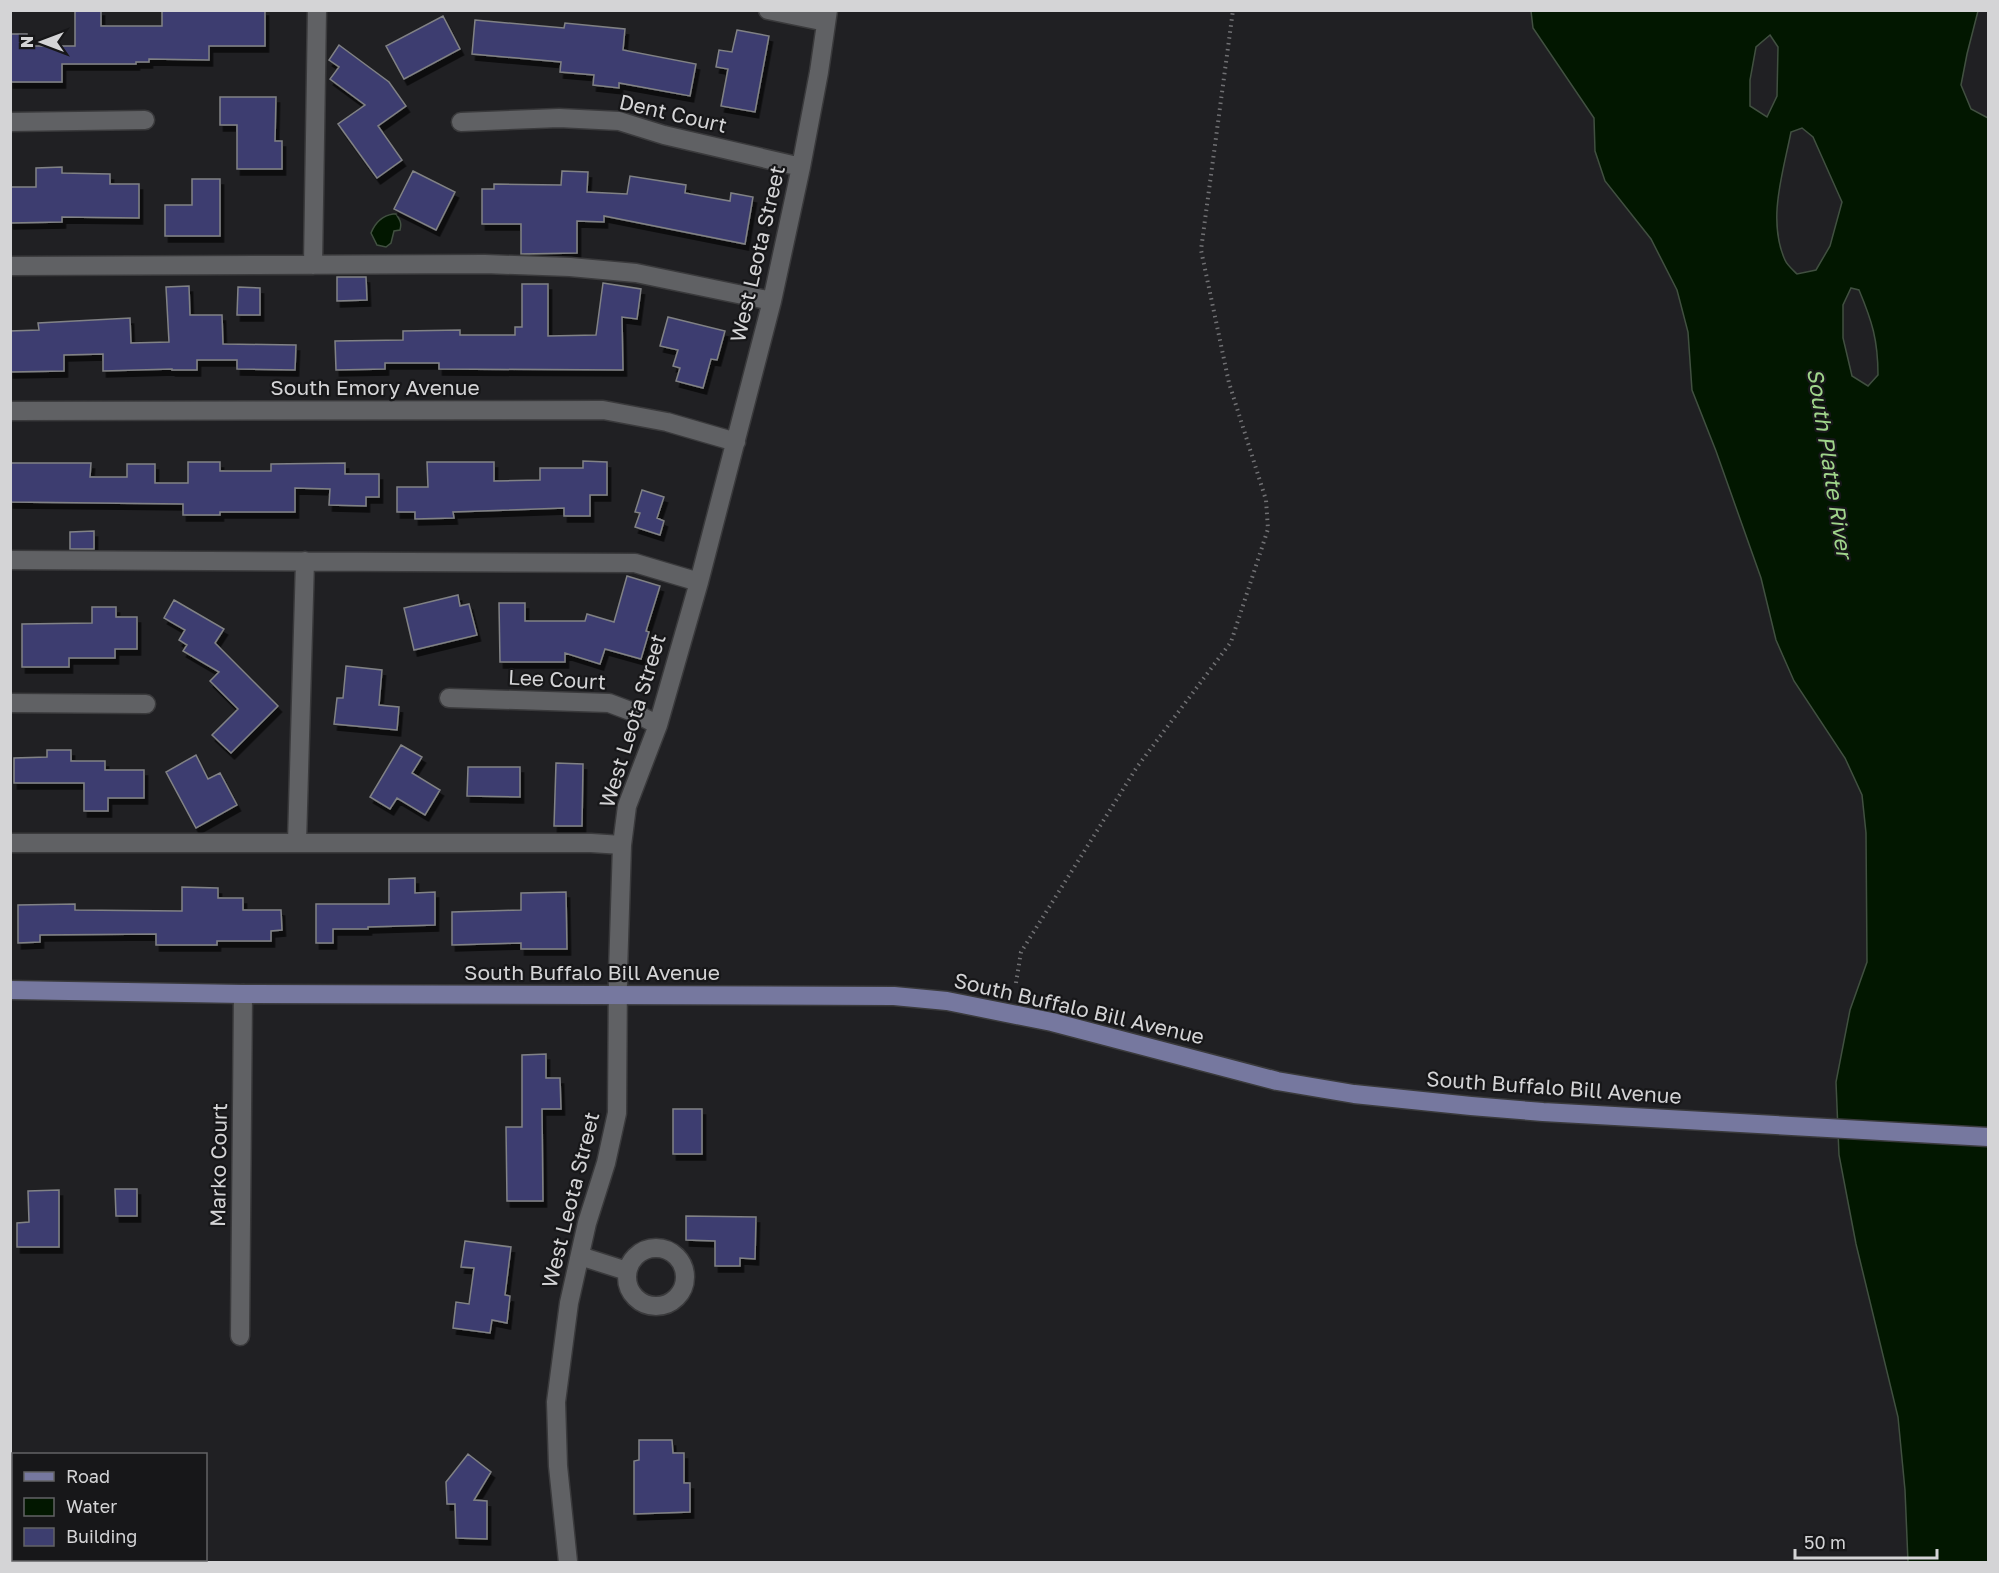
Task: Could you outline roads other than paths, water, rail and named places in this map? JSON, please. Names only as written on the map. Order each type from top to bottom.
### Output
[{"type":"main road","name":"South Buffalo Bill Avenue","points":[[10,990],[243,994],[894,996],[947,1001],[1052,1022],[1277,1081],[1354,1094],[1543,1112],[1989,1137]]},
{"type":"street","points":[[314,265],[316,10]]},
{"type":"street","points":[[768,10],[827,16]]},
{"type":"street","name":"West Leota Street","points":[[568,1563],[558,1466],[556,1402],[569,1303],[587,1223],[606,1163],[617,1113],[622,845],[627,806],[658,724],[699,582],[772,301],[801,167],[827,16]]},
{"type":"street","name":"Dent Court","points":[[461,122],[559,118],[619,121],[664,135],[801,167]]},
{"type":"street","points":[[10,122],[145,120]]},
{"type":"street","points":[[10,266],[485,264],[570,267],[636,273],[772,301]]},
{"type":"street","name":"South Emory Avenue","points":[[10,411],[603,410],[667,422],[736,442]]},
{"type":"street","points":[[10,560],[635,563],[699,582]]},
{"type":"street","points":[[297,842],[305,561]]},
{"type":"street","name":"Lee Court","points":[[449,698],[609,704],[658,724]]},
{"type":"street","points":[[10,704],[146,704]]},
{"type":"street","points":[[10,843],[297,842],[622,845]]},
{"type":"street","name":"Marko Court","points":[[240,1336],[243,994]]},
{"type":"street","points":[[580,1256],[627,1271]]},
{"type":"water","name":"South Platte River","points":[[1531,11],[1978,11],[1961,85],[1971,109],[1988,118],[1988,1562],[1908,1562],[1905,1490],[1898,1417],[1856,1244],[1839,1155],[1836,1082],[1850,1010],[1867,962],[1866,833],[1862,795],[1845,758],[1794,681],[1776,640],[1761,578],[1692,390],[1688,332],[1677,290],[1651,239],[1605,181],[1595,151],[1594,118],[1533,28]],"holes":[[[1770,35],[1778,47],[1777,96],[1767,117],[1750,106],[1750,80],[1756,47]],[[1802,128],[1813,137],[1842,202],[1830,246],[1816,270],[1797,274],[1785,260],[1777,229],[1778,196],[1791,132]],[[1851,288],[1859,290],[1871,321],[1877,351],[1878,375],[1868,386],[1852,376],[1843,338],[1843,305]]]},
{"type":"water","points":[[396,214],[400,220],[400,230],[394,231],[391,243],[386,247],[377,245],[371,233],[373,229],[382,218]]}]
